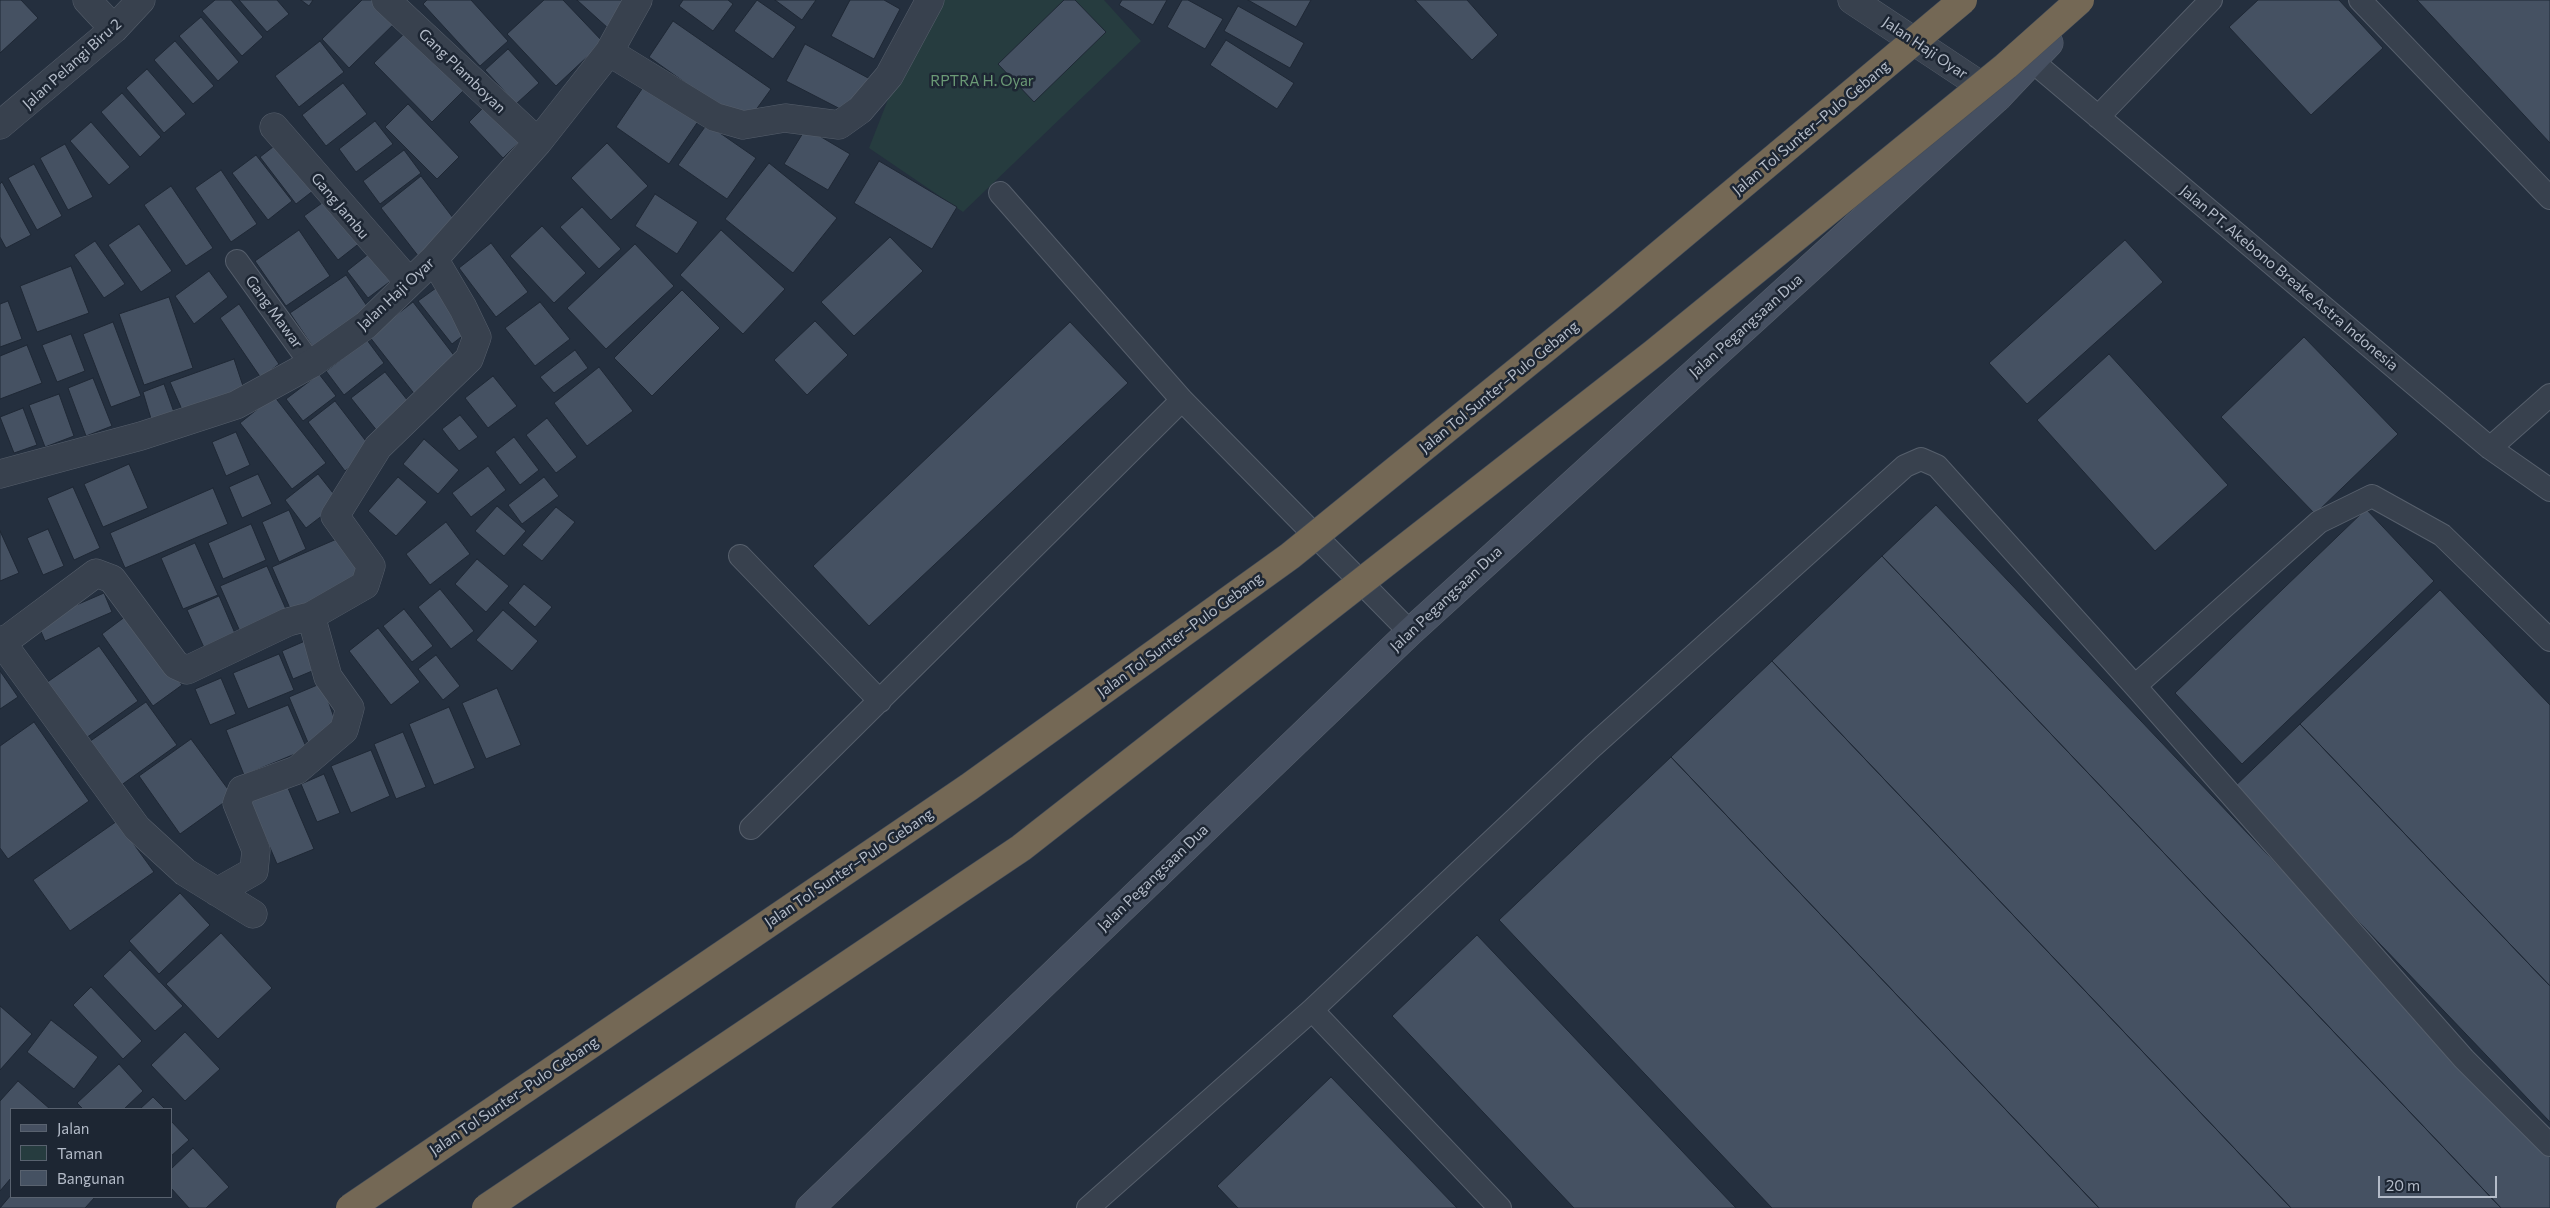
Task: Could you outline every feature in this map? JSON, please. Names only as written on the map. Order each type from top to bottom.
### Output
[{"type":"highway","name":"Jalan Tol Sunter–Pulo Gebang","points":[[350,1208],[969,786],[1290,556],[1606,300],[1963,0]]},
{"type":"highway","points":[[486,1208],[1020,848],[1654,353],[2006,66],[2080,0]]},
{"type":"main road","name":"Jalan Pegangsaan Dua","points":[[810,1208],[1410,632],[1998,97],[2031,60],[2092,0]]},
{"type":"street","points":[[87,0],[114,29]]},
{"type":"street","name":"Jalan Pelangi Biru 2","points":[[0,125],[114,29],[141,0]]},
{"type":"street","name":"Gang Plamboyan","points":[[386,0],[538,142]]},
{"type":"street","name":"Jalan Haji Oyar","points":[[0,474],[142,436],[236,405],[311,364],[366,326],[408,282],[434,259],[538,142],[608,52],[638,0]]},
{"type":"street","points":[[608,52],[714,117],[743,126],[785,118],[839,125],[860,110],[889,76],[930,0]]},
{"type":"street","name":"Jalan Haji Oyar","points":[[1852,0],[1998,97]]},
{"type":"street","name":"Gang Jambu","points":[[274,127],[408,282]]},
{"type":"street","points":[[253,914],[184,872],[137,828],[1,642],[96,573],[112,578],[176,665],[187,670],[288,622],[311,616],[365,585],[371,566],[335,516],[384,439],[469,359],[476,337],[463,308],[434,259]]},
{"type":"street","points":[[217,892],[254,871],[256,850],[238,803],[242,790],[297,770],[344,730],[350,708],[328,678],[311,616]]},
{"type":"lane","points":[[2098,117],[2211,0]]},
{"type":"lane","points":[[2360,0],[2550,198]]},
{"type":"lane","name":"Jalan PT. Akebono Breake Astra Indonesia","points":[[2031,60],[2490,448],[2550,490]]},
{"type":"lane","points":[[1000,193],[1182,400],[1410,632]]},
{"type":"lane","name":"Gang Mawar","points":[[237,261],[311,364]]},
{"type":"lane","points":[[2490,448],[2550,395]]},
{"type":"lane","points":[[751,828],[1182,400]]},
{"type":"lane","points":[[1088,1208],[1312,1010],[1601,739],[1905,466],[1921,459],[1936,466],[2135,686],[2464,1059],[2550,1145]]},
{"type":"lane","points":[[2135,686],[2319,522],[2372,496],[2442,535],[2550,640]]},
{"type":"lane","points":[[740,556],[880,701]]},
{"type":"lane","points":[[1312,1010],[1500,1208]]},
{"type":"green space","name":"RPTRA H. Oyar","points":[[927,0],[1104,0],[1141,41],[963,212],[869,148]]},
{"type":"building","points":[[0,0],[21,0],[38,18],[0,53]]},
{"type":"building","points":[[215,0],[231,0],[263,37],[242,56],[202,11]]},
{"type":"building","points":[[239,0],[277,0],[289,14],[267,32]]},
{"type":"building","points":[[301,0],[313,0],[309,6]]},
{"type":"building","points":[[362,0],[381,0],[399,19],[349,68],[322,39]]},
{"type":"building","points":[[427,0],[471,0],[508,41],[480,66],[423,4]]},
{"type":"building","points":[[544,0],[563,0],[603,42],[556,86],[507,34]]},
{"type":"building","points":[[577,0],[622,0],[630,7],[609,29]]},
{"type":"building","points":[[683,0],[728,0],[733,4],[713,31],[679,6]]},
{"type":"building","points":[[757,0],[796,27],[773,59],[734,31]]},
{"type":"building","points":[[775,0],[816,0],[802,20]]},
{"type":"building","points":[[850,0],[884,0],[900,9],[874,59],[831,36]]},
{"type":"building","points":[[1064,0],[1075,0],[1106,32],[1034,102],[998,64]]},
{"type":"building","points":[[1122,0],[1167,0],[1153,25],[1119,5]]},
{"type":"building","points":[[1182,0],[1188,0],[1223,19],[1205,49],[1167,27]]},
{"type":"building","points":[[1248,0],[1311,0],[1296,27]]},
{"type":"building","points":[[1415,0],[1467,0],[1498,35],[1472,60]]},
{"type":"building","points":[[2258,0],[2339,0],[2383,48],[2311,115],[2229,27]]},
{"type":"building","points":[[2417,0],[2550,0],[2550,143]]},
{"type":"building","points":[[1238,6],[1304,43],[1290,68],[1224,31]]},
{"type":"building","points":[[201,17],[239,62],[218,81],[179,36]]},
{"type":"building","points":[[673,21],[771,89],[745,125],[649,57]]},
{"type":"building","points":[[409,29],[466,88],[432,122],[374,63]]},
{"type":"building","points":[[1226,40],[1294,83],[1277,109],[1210,65]]},
{"type":"building","points":[[175,41],[214,86],[193,104],[154,60]]},
{"type":"building","points":[[320,41],[344,72],[299,107],[275,76]]},
{"type":"building","points":[[805,44],[870,79],[852,115],[786,81]]},
{"type":"building","points":[[508,49],[539,83],[516,104],[485,70]]},
{"type":"building","points":[[147,69],[186,114],[164,133],[126,88]]},
{"type":"building","points":[[343,83],[367,114],[326,146],[302,115]]},
{"type":"building","points":[[646,83],[699,120],[669,164],[616,127]]},
{"type":"building","points":[[122,93],[161,137],[140,157],[101,112]]},
{"type":"building","points":[[408,104],[459,157],[437,179],[385,127]]},
{"type":"building","points":[[487,104],[522,139],[503,158],[469,122]]},
{"type":"building","points":[[375,121],[393,144],[356,172],[339,149]]},
{"type":"building","points":[[91,122],[130,167],[109,185],[70,141]]},
{"type":"building","points":[[707,124],[756,158],[727,199],[678,165]]},
{"type":"building","points":[[806,128],[850,154],[828,190],[784,164]]},
{"type":"building","points":[[282,140],[318,187],[296,204],[260,157]]},
{"type":"building","points":[[607,143],[648,186],[611,220],[571,178]]},
{"type":"building","points":[[65,144],[93,197],[68,210],[40,158]]},
{"type":"building","points":[[404,150],[421,173],[380,204],[363,181]]},
{"type":"building","points":[[256,155],[292,201],[268,220],[232,173]]},
{"type":"building","points":[[879,161],[957,207],[932,249],[854,203]]},
{"type":"building","points":[[769,163],[837,218],[793,273],[725,219]]},
{"type":"building","points":[[34,164],[62,216],[37,230],[8,178]]},
{"type":"building","points":[[221,170],[257,224],[231,242],[195,188]]},
{"type":"building","points":[[421,176],[460,227],[419,257],[381,208]]},
{"type":"building","points":[[2,182],[31,235],[6,248],[0,237],[0,184]]},
{"type":"building","points":[[171,186],[213,248],[186,266],[144,205]]},
{"type":"building","points":[[655,194],[698,222],[677,254],[635,226]]},
{"type":"building","points":[[329,198],[361,242],[338,260],[304,216]]},
{"type":"building","points":[[582,207],[621,249],[599,269],[560,227]]},
{"type":"building","points":[[139,224],[172,271],[141,292],[108,245]]},
{"type":"building","points":[[542,226],[586,273],[554,303],[510,256]]},
{"type":"building","points":[[299,230],[330,276],[286,306],[255,261]]},
{"type":"building","points":[[721,230],[785,289],[743,334],[680,275]]},
{"type":"building","points":[[890,237],[923,271],[854,336],[821,302]]},
{"type":"building","points":[[2125,240],[2163,282],[2027,404],[1989,363]]},
{"type":"building","points":[[95,241],[125,284],[104,298],[74,255]]},
{"type":"building","points":[[491,243],[528,292],[496,317],[459,268]]},
{"type":"building","points":[[635,244],[674,286],[606,349],[567,308]]},
{"type":"building","points":[[371,252],[392,280],[368,298],[347,271]]},
{"type":"building","points":[[71,266],[89,313],[37,332],[20,286]]},
{"type":"building","points":[[209,271],[228,297],[194,324],[175,296]]},
{"type":"building","points":[[346,275],[371,312],[315,350],[290,313]]},
{"type":"building","points":[[436,288],[469,331],[452,344],[418,301]]},
{"type":"building","points":[[682,290],[720,328],[652,396],[614,358]]},
{"type":"building","points":[[169,297],[193,368],[144,385],[119,314]]},
{"type":"building","points":[[8,301],[22,339],[0,347],[0,304]]},
{"type":"building","points":[[413,302],[459,362],[416,396],[369,336]]},
{"type":"building","points":[[540,302],[570,339],[535,366],[505,328]]},
{"type":"building","points":[[239,304],[279,364],[261,378],[220,318]]},
{"type":"building","points":[[815,321],[848,355],[807,395],[774,360]]},
{"type":"building","points":[[113,322],[141,396],[111,407],[83,334]]},
{"type":"building","points":[[1070,322],[1128,383],[869,626],[813,566]]},
{"type":"building","points":[[71,334],[85,371],[57,382],[42,345]]},
{"type":"building","points":[[2304,337],[2398,434],[2315,514],[2221,417]]},
{"type":"building","points":[[367,340],[384,363],[344,395],[326,371]]},
{"type":"building","points":[[27,345],[42,383],[0,399],[0,356]]},
{"type":"building","points":[[575,350],[588,368],[554,393],[540,377]]},
{"type":"building","points":[[2109,354],[2228,485],[2155,551],[2037,420]]},
{"type":"building","points":[[234,359],[244,389],[183,412],[170,382]]},
{"type":"building","points":[[599,367],[633,411],[587,446],[554,403]]},
{"type":"building","points":[[385,372],[412,406],[378,432],[351,398]]},
{"type":"building","points":[[319,374],[336,396],[303,421],[286,399]]},
{"type":"building","points":[[493,376],[517,406],[488,428],[465,398]]},
{"type":"building","points":[[93,378],[112,426],[86,436],[68,388]]},
{"type":"building","points":[[164,384],[175,415],[152,422],[143,392]]},
{"type":"building","points":[[59,394],[74,436],[45,447],[29,405]]},
{"type":"building","points":[[274,396],[326,463],[292,489],[240,423]]},
{"type":"building","points":[[335,401],[372,449],[345,471],[308,422]]},
{"type":"building","points":[[23,408],[37,445],[14,453],[0,417]]},
{"type":"building","points":[[460,415],[478,437],[459,451],[442,429]]},
{"type":"building","points":[[547,418],[577,457],[556,473],[526,435]]},
{"type":"building","points":[[236,432],[250,465],[226,476],[212,442]]},
{"type":"building","points":[[514,437],[539,470],[520,485],[495,452]]},
{"type":"building","points":[[424,439],[459,470],[438,494],[403,464]]},
{"type":"building","points":[[129,464],[148,508],[103,527],[84,484]]},
{"type":"building","points":[[488,466],[506,490],[471,517],[452,493]]},
{"type":"building","points":[[258,474],[272,504],[242,518],[229,487]]},
{"type":"building","points":[[318,474],[340,502],[306,528],[285,500]]},
{"type":"building","points":[[398,477],[427,502],[396,536],[368,511]]},
{"type":"building","points":[[544,477],[559,496],[522,524],[508,505]]},
{"type":"building","points":[[73,487],[100,548],[74,560],[47,498]]},
{"type":"building","points":[[213,488],[228,524],[125,568],[110,533]]},
{"type":"building","points":[[1936,505],[2550,1152],[2550,1208],[2501,1208],[1882,556]]},
{"type":"building","points":[[497,506],[526,531],[504,556],[475,531]]},
{"type":"building","points":[[556,507],[575,522],[542,561],[522,545]]},
{"type":"building","points":[[2366,509],[2434,581],[2242,764],[2175,693]]},
{"type":"building","points":[[289,510],[306,549],[279,562],[262,522]]},
{"type":"building","points":[[446,522],[470,554],[430,585],[406,554]]},
{"type":"building","points":[[251,524],[266,560],[223,579],[208,543]]},
{"type":"building","points":[[48,529],[64,566],[43,575],[27,538]]},
{"type":"building","points":[[0,531],[19,573],[0,581]]},
{"type":"building","points":[[346,535],[366,582],[292,613],[272,567]]},
{"type":"building","points":[[195,543],[218,595],[183,609],[161,558]]},
{"type":"building","points":[[1882,556],[2501,1208],[2291,1208],[1772,661]]},
{"type":"building","points":[[477,559],[509,586],[486,612],[455,584]]},
{"type":"building","points":[[267,566],[289,616],[242,636],[220,586]]},
{"type":"building","points":[[524,584],[552,607],[535,627],[508,603]]},
{"type":"building","points":[[440,589],[474,631],[451,649],[418,607]]},
{"type":"building","points":[[2440,590],[2550,705],[2550,986],[2300,724]]},
{"type":"building","points":[[104,593],[112,612],[45,641],[37,622]]},
{"type":"building","points":[[219,596],[237,638],[206,652],[187,610]]},
{"type":"building","points":[[404,609],[433,646],[412,662],[383,626]]},
{"type":"building","points":[[503,610],[538,641],[512,671],[476,640]]},
{"type":"building","points":[[130,613],[182,685],[153,706],[102,634]]},
{"type":"building","points":[[378,628],[420,682],[391,705],[349,651]]},
{"type":"building","points":[[305,641],[317,669],[293,679],[282,651]]},
{"type":"building","points":[[99,646],[138,701],[86,738],[46,683]]},
{"type":"building","points":[[279,654],[294,690],[248,709],[233,673]]},
{"type":"building","points":[[436,655],[460,686],[443,700],[418,669]]},
{"type":"building","points":[[1772,661],[2291,1208],[2099,1208],[1671,757]]},
{"type":"building","points":[[0,671],[18,697],[0,709]]},
{"type":"building","points":[[221,678],[236,714],[210,725],[195,689]]},
{"type":"building","points":[[322,683],[339,732],[309,745],[289,697]]},
{"type":"building","points":[[497,688],[521,745],[486,759],[462,703]]},
{"type":"building","points":[[146,702],[177,745],[120,786],[89,742]]},
{"type":"building","points":[[288,705],[307,749],[244,775],[226,730]]},
{"type":"building","points":[[449,707],[475,768],[434,785],[409,724]]},
{"type":"building","points":[[34,722],[89,801],[8,859],[0,848],[0,746]]},
{"type":"building","points":[[2300,724],[2550,986],[2550,1122],[2232,789]]},
{"type":"building","points":[[403,732],[426,787],[396,799],[374,744]]},
{"type":"building","points":[[191,739],[233,796],[180,834],[139,776]]},
{"type":"building","points":[[371,750],[390,796],[351,813],[331,766]]},
{"type":"building","points":[[1671,757],[2099,1208],[1772,1208],[1499,920]]},
{"type":"building","points":[[324,774],[340,813],[317,822],[301,784]]},
{"type":"building","points":[[285,781],[314,849],[277,864],[248,796]]},
{"type":"building","points":[[117,821],[154,872],[70,931],[33,880]]},
{"type":"building","points":[[180,893],[210,925],[159,974],[129,941]]},
{"type":"building","points":[[221,933],[272,988],[218,1039],[166,984]]},
{"type":"building","points":[[1477,935],[1736,1208],[1574,1208],[1392,1016]]},
{"type":"building","points":[[130,950],[183,1006],[155,1031],[103,976]]},
{"type":"building","points":[[91,987],[142,1041],[123,1059],[73,1005]]},
{"type":"building","points":[[0,1006],[32,1034],[0,1070]]},
{"type":"building","points":[[51,1020],[98,1057],[74,1089],[27,1052]]},
{"type":"building","points":[[185,1032],[220,1069],[185,1101],[151,1065]]},
{"type":"building","points":[[119,1064],[143,1091],[125,1108],[82,1108],[77,1103]]},
{"type":"building","points":[[1331,1077],[1457,1208],[1238,1208],[1217,1186]]},
{"type":"building","points":[[18,1081],[49,1108],[10,1108],[10,1179],[0,1191],[0,1101]]},
{"type":"building","points":[[153,1097],[164,1108],[141,1108]]},
{"type":"building","points":[[172,1122],[189,1140],[172,1155]]},
{"type":"building","points":[[193,1148],[229,1187],[206,1208],[189,1208],[172,1189],[172,1168]]},
{"type":"building","points":[[10,1196],[10,1198],[94,1198],[85,1208],[0,1208]]}]
